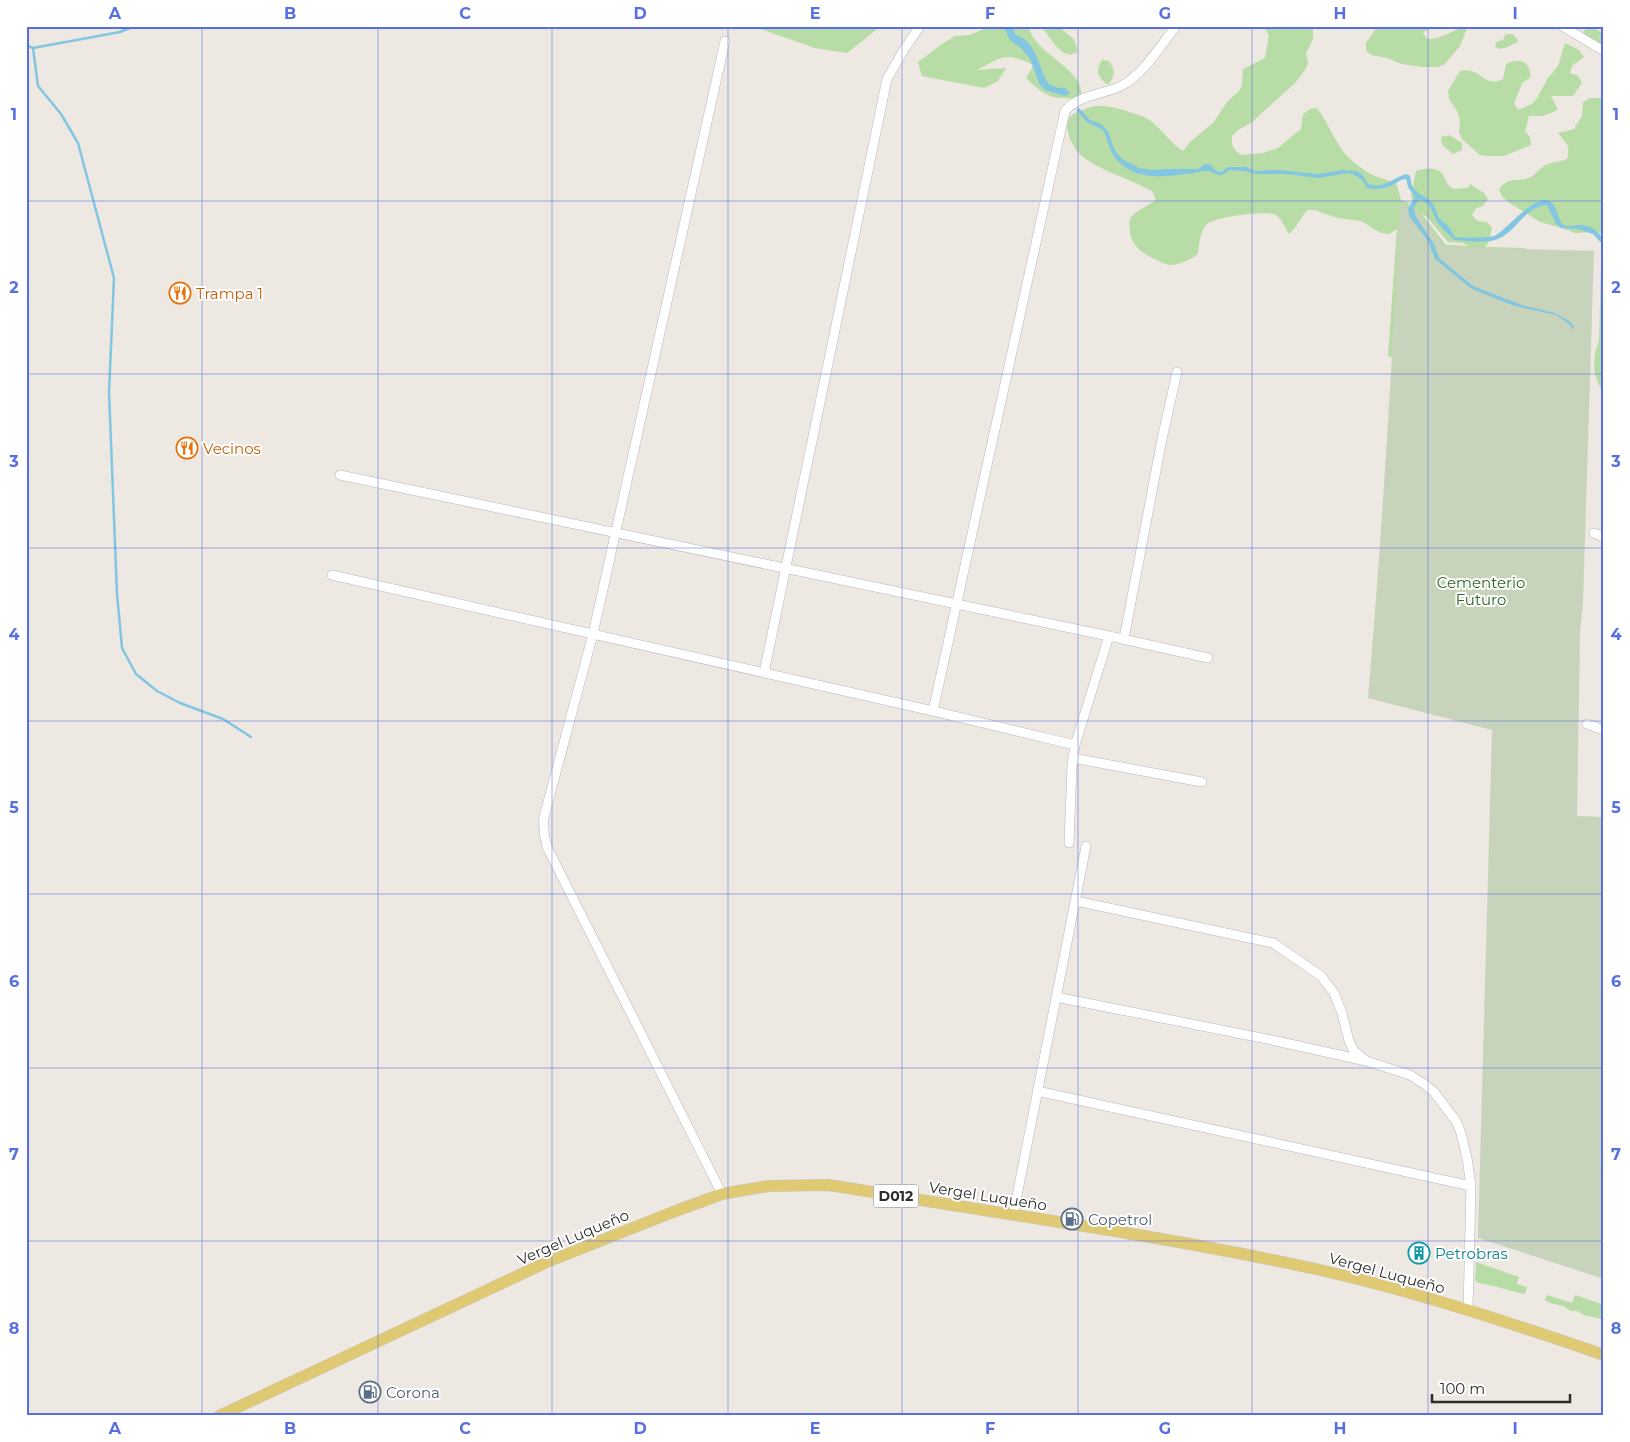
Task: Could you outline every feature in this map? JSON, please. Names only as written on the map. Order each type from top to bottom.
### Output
[{"type":"main road","name":"Vergel Luqueño","points":[[219,1416],[547,1262],[722,1194],[768,1186],[828,1185],[1186,1243],[1366,1282],[1468,1310],[1604,1355]]},
{"type":"street","points":[[764,673],[887,79],[920,26]]},
{"type":"street","points":[[933,711],[1065,111],[1071,104],[1080,99],[1121,86],[1137,74],[1176,26]]},
{"type":"street","points":[[1562,26],[1604,52]]},
{"type":"street","points":[[722,1194],[547,848],[544,837],[544,817],[593,634],[725,41]]},
{"type":"street","points":[[1124,639],[1162,439],[1177,372]]},
{"type":"street","points":[[340,475],[1208,658]]},
{"type":"street","points":[[1594,532],[1604,537]]},
{"type":"street","points":[[332,575],[1075,745]]},
{"type":"street","points":[[1069,843],[1075,745],[1109,636]]},
{"type":"street","points":[[1587,724],[1604,730]]},
{"type":"street","points":[[1073,758],[1202,782]]},
{"type":"street","points":[[1013,1216],[1086,846]]},
{"type":"street","points":[[1076,901],[1273,943],[1321,976],[1334,992],[1342,1013],[1349,1041],[1354,1051],[1366,1061]]},
{"type":"street","points":[[1056,997],[1272,1040],[1366,1061],[1410,1075],[1424,1084],[1434,1092],[1456,1121],[1461,1133],[1471,1186],[1468,1310]]},
{"type":"street","points":[[1037,1091],[1471,1186]]},
{"type":"green space","points":[[752,26],[881,26],[847,53],[815,48]]},
{"type":"green space","points":[[990,26],[1028,26],[1032,35],[1044,50],[1073,75],[1080,85],[1083,99],[1057,98],[1046,94],[1026,78],[1034,65],[1010,57],[999,59],[977,70],[1006,68],[998,81],[984,88],[922,76],[918,62],[942,44],[955,36],[970,35]]},
{"type":"green space","points":[[1041,26],[1060,26],[1075,42],[1077,52],[1070,55],[1062,52]]},
{"type":"green space","points":[[1261,26],[1313,26],[1313,39],[1306,53],[1308,63],[1295,83],[1252,122],[1232,136],[1232,144],[1235,150],[1241,155],[1263,153],[1278,148],[1301,129],[1303,114],[1310,109],[1317,108],[1338,144],[1348,157],[1375,176],[1397,185],[1401,200],[1410,203],[1408,206],[1474,286],[1414,208],[1411,195],[1416,171],[1438,170],[1453,189],[1468,188],[1470,184],[1484,193],[1488,199],[1483,206],[1476,208],[1472,215],[1477,221],[1486,222],[1492,227],[1489,242],[1485,247],[1525,248],[1524,268],[1476,377],[1388,356],[1397,229],[1389,234],[1381,233],[1361,221],[1337,218],[1315,210],[1307,210],[1289,234],[1282,221],[1276,215],[1263,213],[1230,217],[1207,224],[1201,234],[1198,254],[1184,262],[1169,265],[1150,257],[1139,249],[1135,245],[1130,233],[1130,218],[1156,200],[1152,191],[1097,166],[1081,155],[1075,148],[1067,126],[1070,117],[1089,108],[1108,106],[1146,118],[1183,151],[1190,142],[1213,123],[1227,102],[1239,91],[1242,85],[1243,69],[1265,58],[1269,35]],"holes":[[[1421,213],[1428,218],[1448,242],[1463,243],[1469,246],[1446,245]]]},
{"type":"green space","points":[[1378,26],[1451,26],[1423,32],[1427,39],[1433,39],[1468,26],[1460,46],[1445,64],[1438,67],[1423,67],[1401,64],[1387,58],[1372,55],[1366,51],[1366,43]]},
{"type":"green space","points":[[1595,29],[1604,34],[1604,43],[1601,45],[1583,34],[1584,30]]},
{"type":"green space","points":[[1507,34],[1513,34],[1518,42],[1498,49],[1495,46],[1496,42],[1503,40]]},
{"type":"green space","points":[[1565,43],[1579,50],[1584,57],[1572,66],[1570,73],[1578,76],[1582,83],[1573,96],[1551,96],[1558,110],[1543,116],[1529,116],[1525,131],[1530,137],[1531,145],[1504,156],[1488,156],[1480,155],[1463,140],[1459,133],[1460,119],[1449,99],[1448,91],[1460,71],[1467,70],[1478,74],[1486,80],[1496,81],[1503,79],[1506,64],[1520,61],[1527,64],[1530,78],[1523,82],[1514,103],[1518,110],[1532,104],[1537,98],[1548,78],[1558,66]]},
{"type":"green space","points":[[1102,60],[1109,61],[1114,70],[1108,85],[1102,80],[1098,71]]},
{"type":"green space","points":[[1590,98],[1604,98],[1604,235],[1597,232],[1575,233],[1540,222],[1508,202],[1502,196],[1499,189],[1507,182],[1526,179],[1546,165],[1567,159],[1568,147],[1558,133],[1574,129],[1582,116],[1583,102]]},
{"type":"green space","points":[[1449,135],[1462,143],[1462,150],[1453,154],[1442,145],[1441,137]]},
{"type":"green space","name":"Cementerio Futuro","points":[[1400,203],[1416,209],[1445,247],[1594,251],[1583,602],[1580,633],[1577,816],[1604,817],[1604,1279],[1478,1238],[1492,730],[1368,698],[1394,327]]},
{"type":"green space","points":[[1604,252],[1604,392],[1597,381],[1594,360],[1599,341],[1601,265]]},
{"type":"green space","points":[[1476,1262],[1519,1277],[1517,1284],[1527,1287],[1525,1294],[1478,1283],[1475,1280]]},
{"type":"green space","points":[[1547,1295],[1572,1303],[1575,1295],[1604,1305],[1604,1321],[1550,1303],[1545,1300]]},
{"type":"water","points":[[1003,26],[1011,26],[1016,35],[1029,44],[1037,56],[1049,84],[1058,88],[1065,88],[1070,93],[1065,96],[1045,90],[1040,85],[1030,59],[1021,48],[1010,40]]},
{"type":"water","points":[[1079,108],[1090,120],[1101,124],[1108,131],[1114,149],[1122,159],[1139,168],[1151,170],[1198,169],[1205,164],[1211,165],[1216,171],[1221,172],[1228,167],[1246,167],[1255,171],[1279,170],[1318,174],[1343,170],[1356,171],[1362,174],[1367,183],[1378,186],[1407,174],[1410,176],[1412,186],[1433,204],[1439,218],[1448,226],[1455,237],[1475,238],[1494,236],[1500,233],[1530,206],[1546,200],[1554,205],[1562,224],[1566,226],[1583,225],[1596,230],[1602,237],[1604,246],[1593,234],[1578,229],[1561,228],[1555,222],[1547,205],[1532,210],[1502,237],[1481,242],[1455,240],[1438,223],[1430,206],[1424,201],[1419,199],[1414,208],[1416,217],[1434,244],[1439,258],[1473,286],[1522,305],[1555,313],[1571,322],[1574,327],[1572,329],[1569,324],[1556,315],[1515,306],[1474,290],[1435,259],[1428,241],[1409,216],[1408,208],[1415,197],[1408,187],[1406,179],[1400,180],[1388,187],[1376,189],[1367,188],[1362,180],[1348,173],[1318,178],[1229,170],[1221,175],[1209,171],[1170,176],[1146,175],[1125,167],[1116,159],[1103,130],[1087,122],[1076,110]]},
{"type":"waterway","points":[[26,45],[33,48],[120,32],[135,26]]},
{"type":"waterway","points":[[33,48],[38,86],[61,114],[78,143],[114,278],[109,392],[117,594],[122,648],[136,674],[157,691],[180,703],[223,719],[251,737]]},
{"type":"place","name":"Trampa 1","points":[[180,293]]},
{"type":"place","name":"Vecinos","points":[[187,448]]},
{"type":"place","name":"Copetrol","points":[[1072,1219]]},
{"type":"place","name":"Petrobras","points":[[1419,1253]]},
{"type":"place","name":"Corona","points":[[370,1392]]}]
